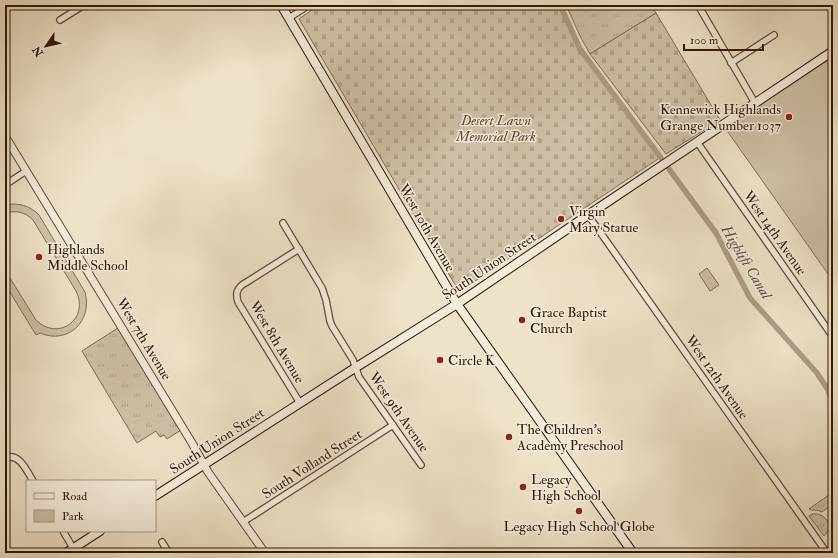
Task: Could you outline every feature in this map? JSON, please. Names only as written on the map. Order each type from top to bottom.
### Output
[{"type":"main road","name":"West 10th Avenue","points":[[281,5],[456,304],[634,553]]},
{"type":"main road","name":"South Union Street","points":[[156,495],[456,304],[833,51]]},
{"type":"main road","points":[[66,553],[98,532]]},
{"type":"street","points":[[60,20],[84,5]]},
{"type":"street","points":[[289,18],[309,5]]},
{"type":"street","points":[[698,5],[755,103]]},
{"type":"street","points":[[731,63],[774,35]]},
{"type":"street","name":"West 7th Avenue","points":[[5,136],[180,423],[208,472],[265,553]]},
{"type":"street","name":"West 14th Avenue","points":[[697,142],[833,337]]},
{"type":"street","points":[[5,185],[26,171]]},
{"type":"street","name":"West 12th Avenue","points":[[588,215],[827,553]]},
{"type":"street","name":"West 9th Avenue","points":[[283,223],[322,288],[332,326],[353,360],[359,377],[421,465]]},
{"type":"street","name":"West 8th Avenue","points":[[298,249],[242,285],[237,292],[237,298],[238,302],[300,403]]},
{"type":"street","name":"South Volland Street","points":[[243,522],[393,425]]},
{"type":"street","points":[[5,458],[14,457],[21,462],[31,480]]},
{"type":"street","points":[[64,532],[73,548]]},
{"type":"street","points":[[162,542],[169,553]]},
{"type":"green space","name":"Desert Lawn Memorial Park","points":[[319,5],[559,5],[582,51],[661,157],[463,289],[457,288],[299,19]]},
{"type":"green space","points":[[566,5],[651,5],[656,13],[590,54]]},
{"type":"green space","points":[[656,13],[720,120],[666,154],[590,54]]},
{"type":"green space","points":[[833,51],[833,281],[723,125]]},
{"type":"green space","points":[[12,204],[27,206],[39,215],[85,292],[87,303],[82,321],[69,333],[60,336],[50,336],[40,333],[36,335],[5,284],[5,270],[36,320],[45,326],[54,329],[62,328],[70,324],[79,310],[79,301],[76,291],[33,220],[20,212],[5,213],[5,205]]},
{"type":"green space","points":[[707,268],[719,285],[710,291],[699,274]]},
{"type":"green space","points":[[118,328],[181,430],[167,439],[164,435],[160,437],[156,431],[137,443],[82,351]]},
{"type":"green space","points":[[833,492],[833,504],[822,512],[809,509]]},
{"type":"green space","points":[[812,514],[821,515],[827,520],[829,528],[824,536],[809,516]]},
{"type":"waterway","name":"Highlift Canal","points":[[560,5],[580,49],[661,158]]},
{"type":"waterway","name":"Highlift Canal","points":[[669,169],[716,233],[750,298],[817,373],[828,390],[833,404]]},
{"type":"place","name":"Kennewick Highlands Grange Number 1037","points":[[789,117]]},
{"type":"place","name":"Virgin Mary Statue","points":[[561,219]]},
{"type":"place","name":"Highlands Middle School","points":[[39,257]]},
{"type":"place","name":"Grace Baptist Church","points":[[522,320]]},
{"type":"place","name":"Circle K","points":[[440,360]]},
{"type":"place","name":"The Children's Academy Preschool","points":[[509,437]]},
{"type":"place","name":"Legacy High School","points":[[523,487]]},
{"type":"place","name":"Legacy High School Globe","points":[[579,511]]}]
